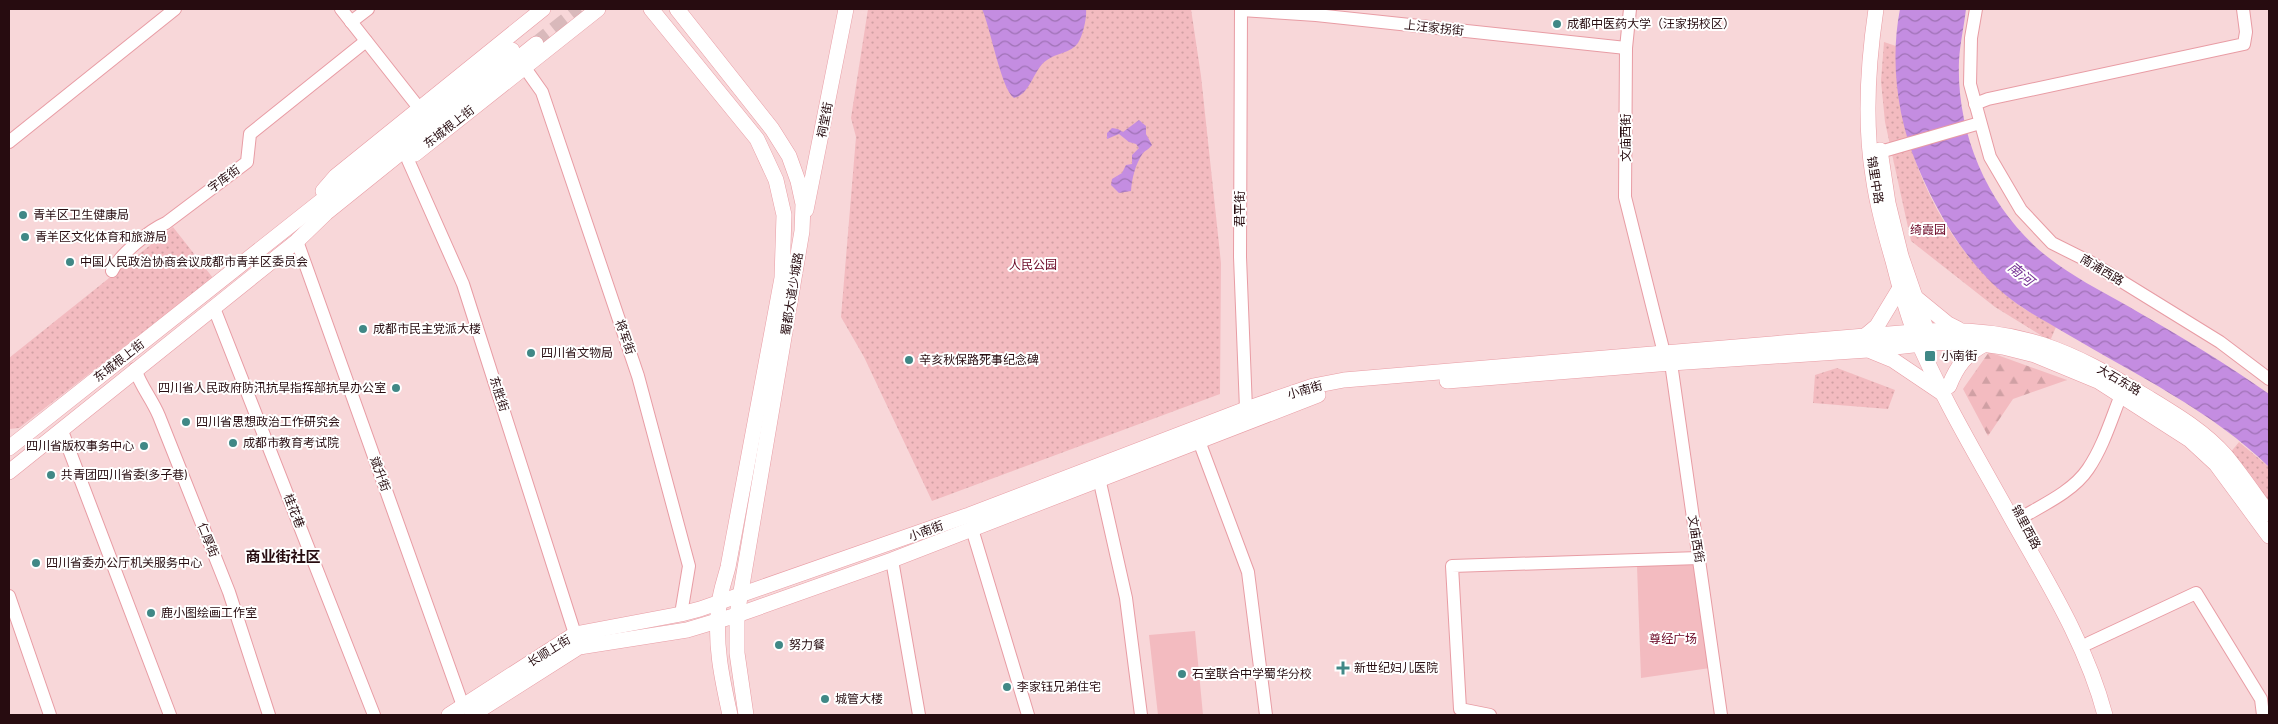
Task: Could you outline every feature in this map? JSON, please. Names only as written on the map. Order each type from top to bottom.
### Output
[{"type":"main road","name":"东城根上街","points":[[300,217],[336,176],[543,9]]},
{"type":"main road","name":"东城根上街","points":[[298,241],[326,224],[526,68],[598,9]]},
{"type":"main road","name":"蜀都大道少城路","points":[[651,9],[757,138],[768,158],[776,180],[784,215],[782,278],[730,558],[719,602],[717,622],[718,650],[730,715]]},
{"type":"main road","name":"蜀都大道少城路","points":[[677,9],[772,129],[789,156],[798,181],[803,204],[802,231],[737,615],[737,654],[746,715]]},
{"type":"main road","name":"祠堂街","points":[[802,231],[846,9]]},
{"type":"main road","name":"锦里中路","points":[[1876,9],[1869,79],[1869,139],[1872,176],[1883,228],[1900,288],[1923,338]]},
{"type":"main road","name":"锦里中路","points":[[1886,9],[1878,68],[1880,152],[1888,203],[1914,296],[1923,338]]},
{"type":"main road","name":"东城根上街","points":[[9,448],[300,217],[533,39],[326,213],[298,241],[135,369],[62,431],[9,472]]},
{"type":"main road","points":[[1900,288],[1866,343],[1947,390],[1957,368],[1966,356],[1985,344]]},
{"type":"main road","points":[[1914,296],[1948,324],[1960,329]]},
{"type":"main road","name":"大石东路","points":[[1923,338],[1960,329],[1998,333],[2035,341],[2103,370],[2187,421],[2225,455],[2269,514]]},
{"type":"main road","name":"小南街","points":[[719,602],[969,515],[1246,409],[1313,386],[1344,380],[1923,338]]},
{"type":"main road","name":"大石东路","points":[[1923,338],[1985,344],[2035,355],[2098,380],[2190,440],[2216,464],[2269,536]]},
{"type":"main road","name":"锦里西路","points":[[1923,338],[1947,390],[2018,520],[2089,643],[2112,715]]},
{"type":"main road","name":"小南街","points":[[737,615],[892,560],[1099,478],[1301,401],[1334,391],[1668,358]]},
{"type":"main road","name":"锦里西路","points":[[2018,520],[2081,646],[2106,715]]},
{"type":"main road","name":"长顺上街","points":[[467,711],[575,634],[681,614],[719,602]]},
{"type":"main road","name":"长顺上街","points":[[449,715],[467,711],[579,647],[687,630],[737,615]]},
{"type":"street","points":[[9,142],[175,9]]},
{"type":"street","points":[[341,9],[419,108]]},
{"type":"street","points":[[352,22],[368,9]]},
{"type":"street","name":"上汪家拐街","points":[[1241,9],[1316,12],[1626,48]]},
{"type":"street","name":"君平街","points":[[1241,9],[1240,257],[1246,409]]},
{"type":"street","name":"文庙西街","points":[[1630,9],[1626,48],[1625,197],[1668,358],[1700,558],[1721,715]]},
{"type":"street","name":"南浦西路","points":[[1976,9],[1970,38],[1970,84],[1990,157],[2021,210],[2052,243],[2092,263],[2220,342],[2269,379]]},
{"type":"street","points":[[1975,104],[1988,99],[2244,44],[2246,32],[2243,9]]},
{"type":"street","name":"字库街","points":[[112,271],[116,262],[156,228],[247,162],[250,134],[366,41]]},
{"type":"street","name":"将军街","points":[[526,68],[542,92],[638,376],[689,566],[681,614]]},
{"type":"street","points":[[1880,152],[1980,123]]},
{"type":"street","name":"东胜街","points":[[408,160],[463,284],[575,634]]},
{"type":"street","name":"斌升街","points":[[298,241],[467,711]]},
{"type":"street","name":"桂花巷","points":[[214,308],[374,715]]},
{"type":"street","name":"仁厚街","points":[[135,369],[141,387],[159,416],[229,592],[269,715]]},
{"type":"street","points":[[2018,520],[2067,490],[2087,471],[2097,454],[2121,395]]},
{"type":"street","points":[[62,431],[170,715]]},
{"type":"street","points":[[1198,441],[1248,572],[1266,715]]},
{"type":"street","points":[[1099,478],[1126,598],[1141,715]]},
{"type":"street","points":[[972,529],[1028,715]]},
{"type":"street","points":[[1490,715],[1460,709],[1452,566],[1700,558]]},
{"type":"street","points":[[892,560],[919,715]]},
{"type":"street","points":[[2089,643],[2196,593],[2261,699],[2263,715]]},
{"type":"street","points":[[9,596],[50,715]]},
{"type":"green space","name":"人民公园","points":[[868,9],[1191,9],[1201,76],[1221,263],[1220,394],[932,501],[864,357],[841,317],[856,137],[851,118]]},
{"type":"green space","name":"绮霞园","points":[[1884,42],[1896,46],[1898,82],[1903,117],[1925,186],[1942,217],[1961,247],[1985,275],[2016,303],[2056,327],[2050,341],[1995,307],[1911,241],[1885,122],[1881,81]]},
{"type":"green space","points":[[173,227],[213,278],[19,428],[9,429],[9,358]]},
{"type":"green space","points":[[1989,352],[2067,380],[2013,399],[1988,436],[1963,389]]},
{"type":"green space","points":[[1837,368],[1895,390],[1888,409],[1813,403],[1815,375]]},
{"type":"green space","points":[[2239,442],[2269,467],[2269,504],[2230,453]]},
{"type":"green space","name":"尊经广场","points":[[1695,564],[1710,668],[1641,678],[1637,566]]},
{"type":"green space","points":[[1195,631],[1203,715],[1158,715],[1149,635]]},
{"type":"water","points":[[982,9],[1086,9],[1086,13],[1083,31],[1078,43],[1071,49],[1042,64],[1024,92],[1014,98],[1009,92],[1000,70]]},
{"type":"water","name":"南河","points":[[1900,9],[1966,9],[1959,61],[1964,119],[1972,148],[1983,175],[1997,201],[2034,246],[2057,264],[2086,283],[2205,352],[2269,394],[2269,467],[2248,447],[2199,411],[2019,305],[1996,287],[1968,256],[1945,221],[1925,184],[1904,128],[1897,88],[1896,68],[1897,28]]},
{"type":"water","points":[[1139,120],[1146,126],[1146,134],[1152,145],[1143,153],[1138,162],[1133,176],[1131,191],[1119,193],[1111,185],[1112,179],[1122,173],[1126,165],[1132,164],[1132,155],[1139,148],[1136,144],[1129,142],[1119,134],[1107,139],[1107,133],[1112,128],[1123,132]]},
{"type":"tunnel","points":[[536,44],[580,9]]},
{"type":"place","name":"成都中医药大学（汪家拐校区）","points":[[1557,24]]},
{"type":"place","name":"青羊区卫生健康局","points":[[23,215]]},
{"type":"place","name":"青羊区文化体育和旅游局","points":[[25,237]]},
{"type":"place","name":"中国人民政治协商会议成都市青羊区委员会","points":[[70,262]]},
{"type":"place","name":"成都市民主党派大楼","points":[[363,329]]},
{"type":"place","name":"四川省文物局","points":[[531,353]]},
{"type":"place","name":"小南街","points":[[1930,356]]},
{"type":"place","name":"辛亥秋保路死事纪念碑","points":[[909,360]]},
{"type":"place","name":"四川省人民政府防汛抗旱指挥部抗旱办公室","points":[[396,388]]},
{"type":"place","name":"四川省思想政治工作研究会","points":[[186,422]]},
{"type":"place","name":"成都市教育考试院","points":[[233,443]]},
{"type":"place","name":"四川省版权事务中心","points":[[144,446]]},
{"type":"place","name":"共青团四川省委(多子巷)","points":[[51,475]]},
{"type":"place","name":"四川省委办公厅机关服务中心","points":[[36,563]]},
{"type":"place","name":"鹿小图绘画工作室","points":[[151,613]]},
{"type":"place","name":"努力餐","points":[[779,645]]},
{"type":"place","name":"新世纪妇儿医院","points":[[1343,668]]},
{"type":"place","name":"石室联合中学蜀华分校","points":[[1182,674]]},
{"type":"place","name":"李家钰兄弟住宅","points":[[1007,687]]},
{"type":"place","name":"城管大楼","points":[[825,699]]},
{"type":"district","name":"商业街社区","points":[[283,557]]}]
